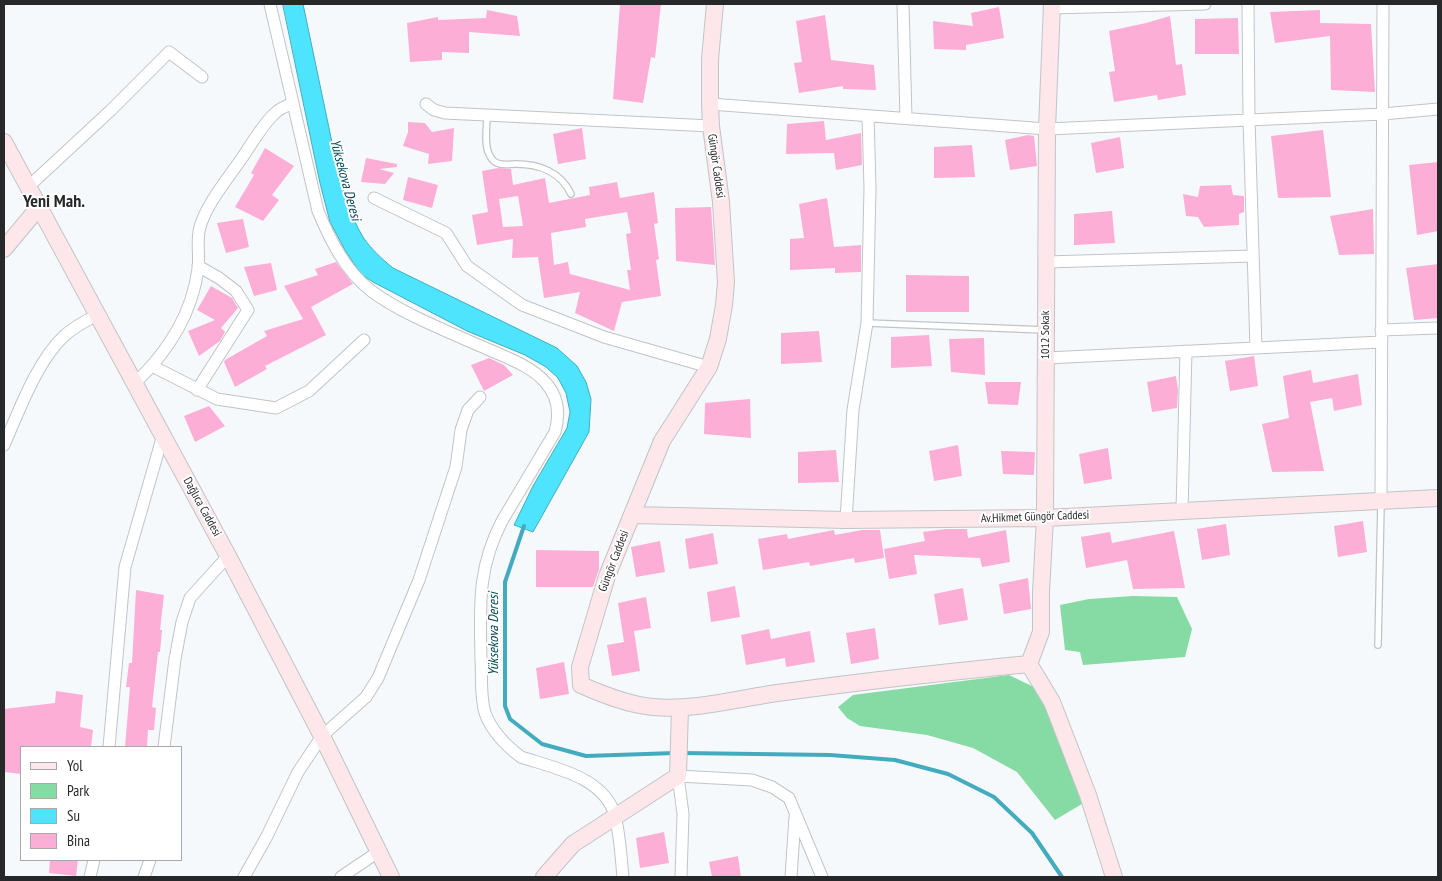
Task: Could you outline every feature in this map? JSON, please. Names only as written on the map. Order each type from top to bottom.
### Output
[{"type":"street","points":[[270,4],[318,211],[332,243],[360,281],[379,296],[396,307],[512,360],[538,375],[555,398],[558,415],[555,432],[502,521],[485,562],[480,606],[482,700],[490,724],[496,734],[512,750],[521,756],[580,778],[594,785],[606,796],[616,817],[623,877]]},
{"type":"street","name":"Güngör Caddesi","points":[[715,4],[710,59],[710,104],[721,202],[726,282],[718,339],[709,367],[662,441],[607,576],[580,667],[581,685],[605,696],[652,707],[680,708],[783,692],[1029,664]]},
{"type":"street","points":[[903,4],[906,118]]},
{"type":"street","points":[[1051,6],[1205,4]]},
{"type":"street","points":[[1248,4],[1249,120],[1256,348]]},
{"type":"street","points":[[1381,501],[1383,4]]},
{"type":"street","name":"1012 Sokak","points":[[1029,664],[1041,632],[1045,518],[1047,128],[1051,6]]},
{"type":"street","points":[[28,187],[110,112],[169,52],[202,77]]},
{"type":"street","points":[[134,384],[152,366],[169,344],[182,321],[190,301],[198,266],[197,242],[200,226],[209,207],[266,122],[280,109],[292,104]]},
{"type":"street","points":[[426,104],[440,112],[711,126]]},
{"type":"street","points":[[710,104],[1047,128],[1383,114],[1438,109]]},
{"type":"street","points":[[846,520],[853,410],[867,323],[870,188],[868,116]]},
{"type":"street","name":"Dağlıca Caddesi","points":[[4,142],[228,556],[322,736],[391,877]]},
{"type":"street","points":[[374,198],[446,233],[467,266],[522,304],[604,338],[709,367]]},
{"type":"street","points":[[4,249],[39,207]]},
{"type":"street","points":[[1046,262],[1253,256]]},
{"type":"street","points":[[197,390],[248,310],[236,291],[220,278],[198,266]]},
{"type":"street","points":[[4,445],[33,380],[49,356],[62,338],[78,325],[97,315]]},
{"type":"street","points":[[1382,330],[1438,328]]},
{"type":"street","points":[[152,366],[197,390],[217,398],[276,408],[309,391],[364,340]]},
{"type":"street","points":[[1046,358],[1382,342]]},
{"type":"street","points":[[1182,511],[1186,351]]},
{"type":"street","points":[[244,877],[267,836],[298,772],[322,736],[366,697],[378,678],[419,580],[456,467],[461,430],[468,410],[480,398]]},
{"type":"street","points":[[109,746],[125,567],[163,435]]},
{"type":"street","name":"Av.Hikmet Güngör Caddesi","points":[[632,515],[846,520],[1045,518],[1438,498]]},
{"type":"street","points":[[164,746],[175,659],[182,622],[190,598],[228,556]]},
{"type":"street","points":[[1029,664],[1052,702],[1088,795],[1114,877]]},
{"type":"street","points":[[680,708],[678,776],[683,814],[681,877]]},
{"type":"street","points":[[544,877],[573,844],[678,776],[752,780],[772,787],[789,798],[822,877]]},
{"type":"street","points":[[791,877],[796,814]]},
{"type":"street","points":[[341,877],[378,852]]},
{"type":"street","points":[[90,877],[94,861]]},
{"type":"street","points":[[144,877],[150,861]]},
{"type":"lane","points":[[487,115],[487,149],[495,162],[499,164],[528,164],[547,170],[560,178],[571,194]]},
{"type":"lane","points":[[867,323],[1046,330]]},
{"type":"lane","points":[[1378,645],[1381,501]]},
{"type":"green space","points":[[1133,596],[1177,597],[1192,629],[1185,657],[1083,665],[1080,652],[1065,650],[1060,605],[1089,599]]},
{"type":"green space","points":[[1009,675],[1040,690],[1087,801],[1055,820],[1017,772],[973,748],[927,735],[860,726],[847,718],[838,707],[853,695]]},
{"type":"water","points":[[283,4],[303,4],[338,171],[351,213],[363,237],[370,246],[393,268],[557,348],[577,366],[586,382],[591,399],[589,432],[533,532],[514,525],[533,486],[567,428],[570,412],[566,393],[558,378],[546,367],[525,355],[467,331],[361,274],[346,252],[330,222],[320,183]]},
{"type":"building","points":[[620,4],[661,4],[655,58],[651,57],[643,103],[613,99]]},
{"type":"building","points":[[999,7],[1004,38],[966,45],[966,50],[934,49],[933,21],[973,26],[971,13]]},
{"type":"building","points":[[487,10],[517,16],[520,36],[469,32],[469,53],[442,52],[442,60],[410,62],[407,23],[438,17],[438,20],[486,18]]},
{"type":"building","points":[[1320,10],[1320,23],[1371,24],[1375,92],[1331,90],[1330,36],[1275,43],[1270,12]]},
{"type":"building","points":[[825,15],[831,60],[874,65],[876,90],[843,89],[843,86],[799,93],[794,63],[802,62],[796,21]]},
{"type":"building","points":[[1170,16],[1176,65],[1182,64],[1186,95],[1158,100],[1157,95],[1114,102],[1109,72],[1115,71],[1109,31]]},
{"type":"building","points":[[1238,18],[1239,54],[1195,54],[1195,19]]},
{"type":"building","points":[[824,121],[826,140],[861,133],[862,165],[836,170],[834,153],[786,154],[787,124]]},
{"type":"building","points":[[408,122],[425,123],[432,132],[454,128],[452,161],[428,164],[429,154],[403,146],[408,132]]},
{"type":"building","points":[[582,128],[586,159],[558,164],[553,134]]},
{"type":"building","points":[[1323,130],[1331,197],[1278,198],[1271,136]]},
{"type":"building","points":[[1028,135],[1034,136],[1037,166],[1010,170],[1005,140]]},
{"type":"building","points":[[1120,137],[1124,168],[1096,173],[1091,143]]},
{"type":"building","points":[[972,145],[975,177],[934,178],[934,147]]},
{"type":"building","points":[[265,148],[294,166],[272,195],[279,200],[263,221],[235,207],[254,175],[251,173]]},
{"type":"building","points":[[366,158],[397,164],[397,167],[379,169],[394,173],[385,184],[361,182]]},
{"type":"building","points":[[1438,162],[1438,231],[1417,235],[1409,165]]},
{"type":"building","points":[[498,168],[511,169],[513,185],[545,178],[549,203],[590,195],[589,187],[617,182],[620,198],[654,192],[658,223],[654,224],[659,259],[656,260],[661,296],[622,302],[614,331],[575,313],[580,292],[544,298],[538,257],[512,258],[513,239],[477,245],[472,215],[488,212],[482,171]],"holes":[[[518,196],[523,226],[503,227],[499,199]],[[627,212],[631,233],[626,234],[631,270],[627,270],[630,290],[570,274],[568,262],[554,265],[551,233],[586,227],[585,219]]]},
{"type":"building","points":[[408,177],[438,185],[432,208],[403,200]]},
{"type":"building","points":[[1231,185],[1233,195],[1244,196],[1244,212],[1239,214],[1239,225],[1204,227],[1198,217],[1186,216],[1183,194],[1198,197],[1200,186]]},
{"type":"building","points":[[827,198],[834,247],[861,245],[861,272],[835,273],[835,268],[790,270],[790,239],[804,238],[799,204]]},
{"type":"building","points":[[711,207],[715,265],[676,261],[675,208]]},
{"type":"building","points":[[1373,209],[1374,254],[1339,255],[1330,216]]},
{"type":"building","points":[[1112,211],[1115,243],[1074,245],[1074,214]]},
{"type":"building","points":[[243,219],[249,247],[226,253],[217,223]]},
{"type":"building","points":[[336,262],[353,284],[311,307],[326,335],[265,366],[267,369],[235,387],[224,362],[225,360],[267,336],[264,331],[303,319],[284,286],[318,275],[315,269]]},
{"type":"building","points":[[271,263],[277,290],[254,296],[244,267]]},
{"type":"building","points":[[1438,264],[1438,318],[1414,320],[1406,268]]},
{"type":"building","points":[[906,275],[969,276],[969,312],[906,312]]},
{"type":"building","points":[[211,286],[232,298],[238,308],[221,328],[225,332],[220,341],[199,356],[188,331],[215,320],[197,310]]},
{"type":"building","points":[[819,331],[822,362],[781,364],[781,333]]},
{"type":"building","points":[[929,335],[932,366],[891,368],[891,337]]},
{"type":"building","points":[[984,338],[985,375],[951,372],[949,339]]},
{"type":"building","points":[[1254,356],[1258,386],[1230,391],[1225,361]]},
{"type":"building","points":[[489,358],[504,365],[513,375],[484,391],[471,365]]},
{"type":"building","points":[[1311,370],[1313,383],[1358,374],[1362,405],[1334,411],[1332,398],[1310,402],[1324,471],[1272,472],[1262,424],[1289,418],[1283,376]]},
{"type":"building","points":[[1176,376],[1178,390],[1177,408],[1152,412],[1147,382]]},
{"type":"building","points":[[985,382],[1021,382],[1018,405],[988,404]]},
{"type":"building","points":[[750,399],[751,438],[704,434],[705,403]]},
{"type":"building","points":[[209,406],[225,426],[195,442],[184,416]]},
{"type":"building","points":[[958,445],[962,476],[934,481],[929,451]]},
{"type":"building","points":[[1108,448],[1112,479],[1084,484],[1079,454]]},
{"type":"building","points":[[836,450],[839,482],[798,483],[798,452]]},
{"type":"building","points":[[1001,451],[1035,452],[1034,475],[1003,474]]},
{"type":"building","points":[[1363,521],[1367,552],[1338,557],[1334,526]]},
{"type":"building","points":[[1226,524],[1230,555],[1202,560],[1197,529]]},
{"type":"building","points":[[967,529],[968,538],[1006,530],[1010,562],[982,567],[980,558],[914,555],[917,574],[889,579],[884,549],[925,541],[923,532]]},
{"type":"building","points":[[834,530],[835,535],[862,530],[880,530],[884,558],[855,563],[854,558],[810,566],[809,562],[763,570],[758,539],[787,534],[788,539]]},
{"type":"building","points":[[1174,531],[1185,588],[1133,589],[1127,560],[1086,568],[1081,537],[1110,532],[1112,543]]},
{"type":"building","points":[[713,533],[718,564],[689,569],[685,539]]},
{"type":"building","points":[[660,541],[665,572],[636,577],[631,547]]},
{"type":"building","points":[[536,550],[599,551],[599,569],[593,587],[536,587]]},
{"type":"building","points":[[1028,578],[1031,609],[1004,614],[999,584]]},
{"type":"building","points":[[735,586],[740,617],[711,622],[707,592]]},
{"type":"building","points":[[963,588],[968,620],[939,625],[934,594]]},
{"type":"building","points":[[136,590],[164,595],[160,630],[162,630],[160,652],[158,652],[152,707],[156,708],[154,730],[148,730],[147,746],[125,746],[130,687],[126,687],[129,663],[132,663]]},
{"type":"building","points":[[646,597],[651,628],[634,631],[640,671],[612,676],[607,645],[624,642],[618,603]]},
{"type":"building","points":[[875,628],[879,659],[851,664],[846,633]]},
{"type":"building","points":[[769,629],[771,639],[810,631],[815,662],[786,667],[785,658],[746,665],[741,635]]},
{"type":"building","points":[[564,662],[569,694],[540,699],[536,668]]},
{"type":"building","points":[[56,691],[83,695],[80,727],[93,730],[91,746],[20,746],[20,774],[4,772],[4,709],[55,703]]},
{"type":"building","points":[[664,832],[669,863],[640,868],[636,838]]},
{"type":"building","points":[[738,856],[741,877],[712,877],[709,862]]},
{"type":"building","points":[[50,861],[78,861],[76,876],[49,873]]},
{"type":"waterway","name":"Yüksekova Deresi","points":[[524,526],[505,582],[505,706],[510,719],[542,744],[586,756],[675,753]]},
{"type":"waterway","name":"Yüksekova Deresi","points":[[682,753],[830,755],[895,760],[948,774],[994,797],[1032,833],[1062,877]]},
{"type":"district","name":"Yeni Mah.","points":[[54,202]]}]
